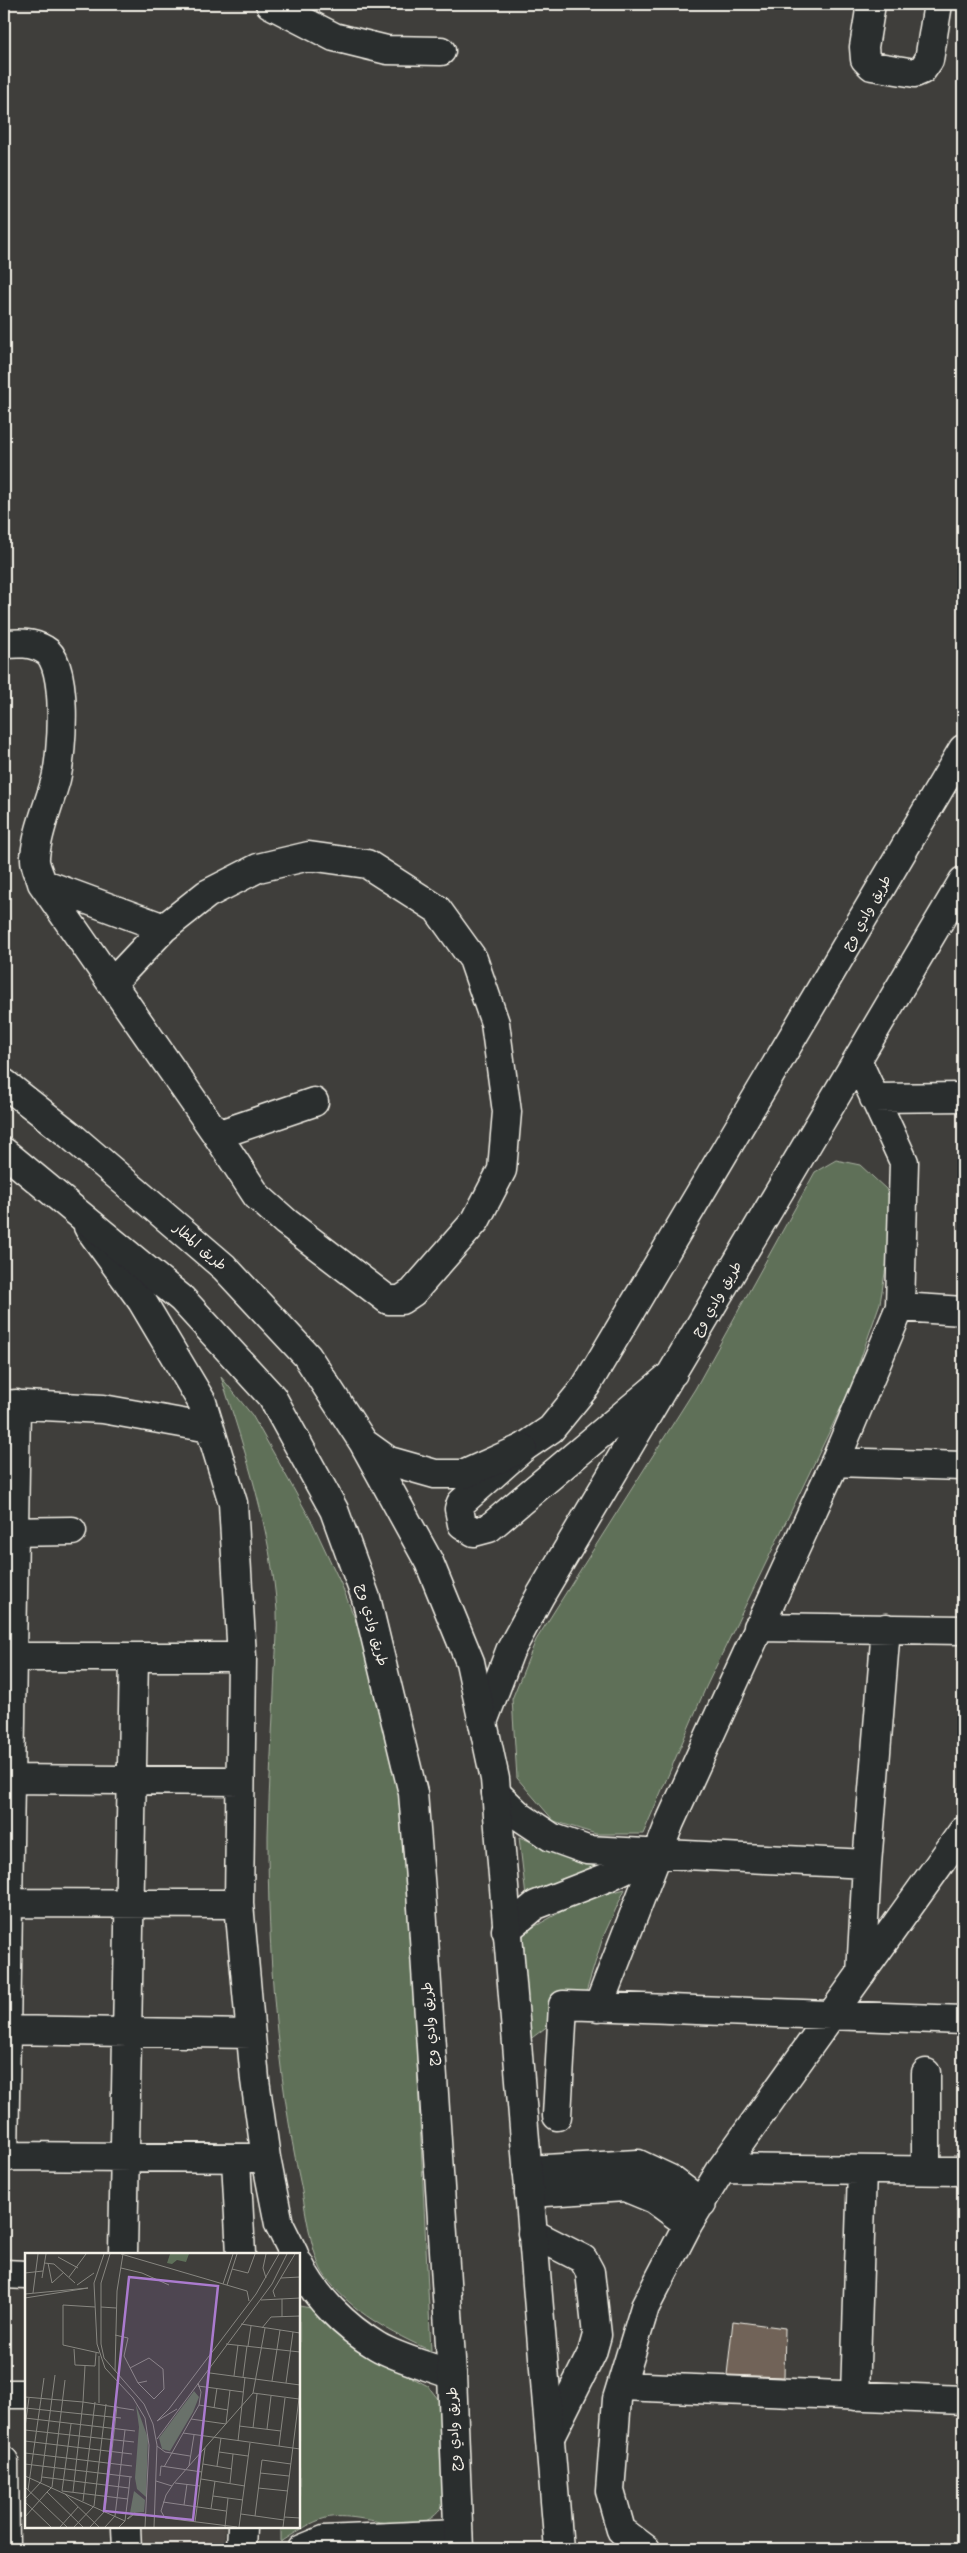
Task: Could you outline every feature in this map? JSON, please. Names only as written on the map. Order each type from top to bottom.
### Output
[{"type":"street","points":[[270,4],[334,37],[387,50],[441,51]]},
{"type":"street","points":[[871,4],[864,47],[865,59],[872,66],[915,73],[922,70],[929,60],[938,4]]},
{"type":"street","points":[[4,644],[25,643],[46,650],[56,666],[61,689],[62,740],[56,777],[38,837],[34,859],[42,883],[217,1135],[257,1196],[286,1222],[388,1300],[401,1300],[413,1292],[476,1220],[502,1170],[507,1112],[495,1023],[473,959],[437,909],[367,864],[309,856],[258,868],[207,894],[164,928],[112,983]]},
{"type":"street","name":"طريق وادي وج","points":[[523,1448],[551,1430],[586,1386],[963,749]]},
{"type":"street","name":"طريق وادي وج","points":[[483,1722],[510,1651],[540,1596],[858,1062],[963,881]]},
{"type":"street","points":[[42,883],[164,928]]},
{"type":"street","points":[[598,2007],[657,1852],[758,1626],[835,1462],[900,1307],[904,1162],[858,1062]]},
{"type":"street","name":"طريق المطار","points":[[4,1083],[70,1135],[224,1267],[307,1356],[363,1442]]},
{"type":"street","points":[[874,1098],[963,1097]]},
{"type":"street","points":[[217,1135],[314,1102]]},
{"type":"street","points":[[4,1152],[82,1218],[142,1301],[202,1402],[233,1503],[242,1657],[239,1904],[251,2034],[266,2158],[279,2224],[294,2253]]},
{"type":"street","name":"طريق وادي وج","points":[[82,1218],[182,1299],[272,1397],[334,1510],[366,1598],[413,1793],[452,2374],[459,2541]]},
{"type":"street","points":[[900,1307],[963,1311]]},
{"type":"street","points":[[523,1448],[461,1503],[459,1517],[467,1529],[474,1532],[489,1528],[673,1373]]},
{"type":"street","points":[[210,1428],[103,1409],[10,1404],[4,2157],[236,2160],[266,2158]]},
{"type":"street","points":[[363,1442],[389,1461],[436,1474],[465,1474],[523,1448]]},
{"type":"street","points":[[363,1442],[429,1562],[470,1662],[496,1793],[559,2549]]},
{"type":"street","points":[[835,1462],[963,1466]]},
{"type":"street","points":[[9,1532],[72,1531]]},
{"type":"street","points":[[758,1626],[963,1630]]},
{"type":"street","points":[[861,1974],[867,1864],[886,1628]]},
{"type":"street","points":[[8,1657],[242,1657]]},
{"type":"street","points":[[123,2253],[134,1657]]},
{"type":"street","points":[[7,1779],[240,1781]]},
{"type":"street","points":[[496,1793],[521,1817],[551,1837],[587,1850],[867,1864]]},
{"type":"street","points":[[646,2549],[621,2530],[610,2491],[617,2399],[645,2307],[722,2168],[963,1831]]},
{"type":"street","points":[[506,1930],[536,1906],[608,1877],[657,1852]]},
{"type":"street","points":[[6,1903],[239,1904]]},
{"type":"street","points":[[557,2116],[563,2006],[963,2020]]},
{"type":"street","points":[[5,2030],[251,2034]]},
{"type":"street","points":[[926,2073],[926,2170]]},
{"type":"street","points":[[236,2160],[241,2253]]},
{"type":"street","points":[[722,2168],[963,2171]]},
{"type":"street","points":[[856,2396],[862,2170]]},
{"type":"street","points":[[528,2182],[625,2187],[695,2214]]},
{"type":"street","points":[[532,2234],[583,2259],[590,2272],[597,2335],[592,2353],[550,2437]]},
{"type":"street","points":[[300,2266],[308,2284],[344,2321],[377,2346],[452,2374]]},
{"type":"street","points":[[4,2274],[25,2275]]},
{"type":"street","points":[[621,2386],[963,2400]]},
{"type":"street","points":[[4,2394],[25,2394]]},
{"type":"street","points":[[4,2461],[5,2549]]},
{"type":"street","points":[[126,2528],[126,2549]]},
{"type":"street","points":[[241,2549],[242,2528]]},
{"type":"street","points":[[302,2549],[324,2540],[459,2541]]},
{"type":"shaded area","points":[[132,2528],[225,2528],[224,2549],[131,2549]]},
{"type":"green space","points":[[836,1160],[860,1165],[886,1189],[895,1213],[880,1303],[850,1389],[706,1687],[643,1834],[596,1834],[554,1821],[517,1778],[512,1699],[536,1640],[695,1389],[815,1172]]},
{"type":"green space","points":[[221,1377],[252,1415],[313,1524],[342,1586],[364,1642],[397,1773],[414,1997],[431,2351],[373,2320],[335,2289],[320,2268],[310,2233],[285,2099],[272,1968],[268,1836],[277,1633],[274,1581],[256,1492]]},
{"type":"green space","points":[[519,1837],[566,1855],[617,1868],[526,1897]]},
{"type":"green space","points":[[625,1889],[603,1937],[584,1999],[529,2040],[523,1933],[582,1900]]},
{"type":"green space","points":[[300,2306],[311,2308],[347,2343],[428,2386],[438,2399],[442,2416],[446,2501],[435,2515],[422,2522],[408,2525],[358,2518],[326,2518],[308,2525],[281,2542],[281,2528],[300,2528]]},
{"type":"building","points":[[733,2321],[785,2328],[784,2377],[727,2375]]}]
